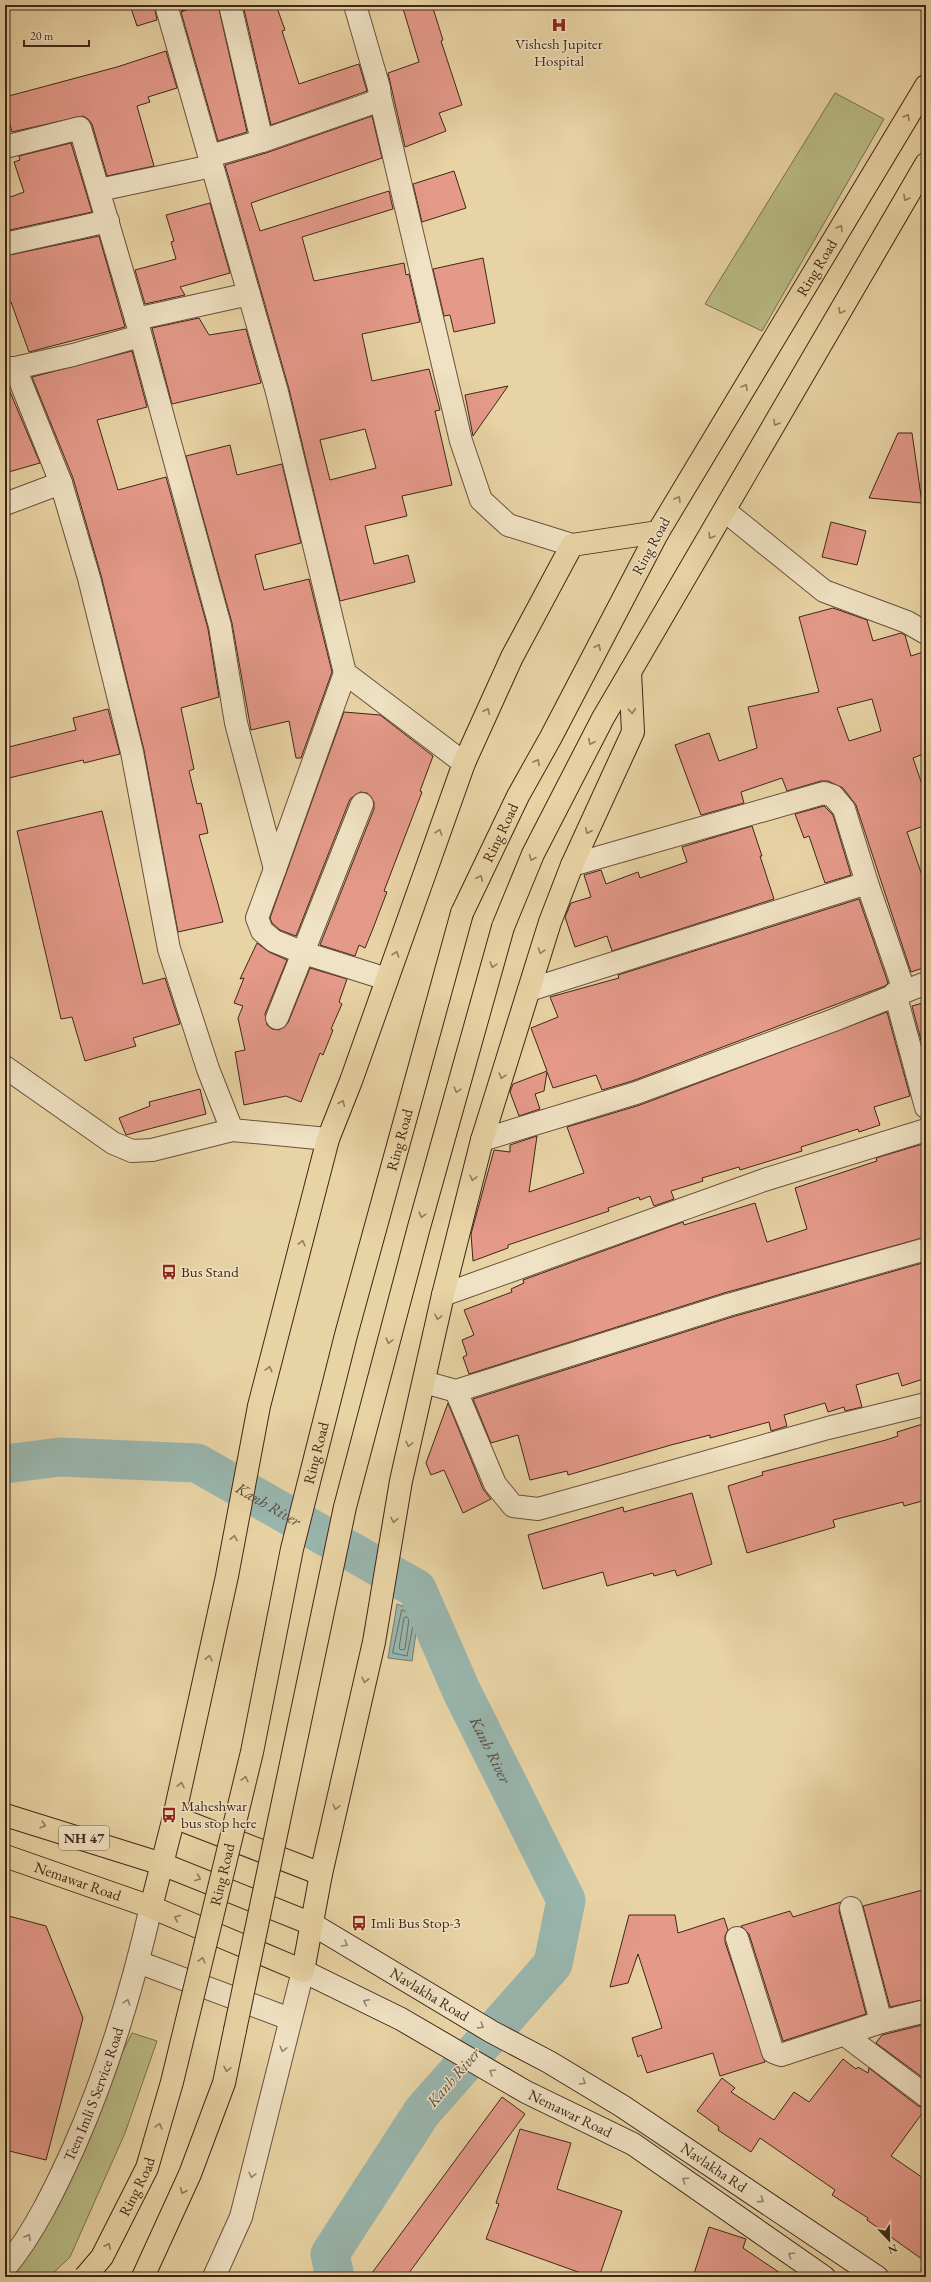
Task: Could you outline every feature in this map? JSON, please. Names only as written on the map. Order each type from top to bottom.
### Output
[{"type":"main road","name":"Ring Road","points":[[85,2277],[102,2257],[147,2168],[172,2082],[252,1752],[292,1549],[346,1335],[462,913],[518,796],[551,737],[658,532],[926,86]]},
{"type":"main road","points":[[143,2277],[190,2174],[224,2083],[345,1507],[418,1227],[503,927],[533,854],[603,718],[926,164]]},
{"type":"main road","points":[[151,1907],[174,1817],[227,1576],[259,1406],[328,1139],[464,763],[512,657],[572,545],[658,532]]},
{"type":"main road","points":[[303,1971],[321,1874],[374,1642],[401,1481],[443,1295],[482,1140],[550,922],[572,865],[634,732],[630,672]]},
{"type":"main road","name":"NH 47","points":[[5,1815],[162,1864]]},
{"type":"main road","points":[[174,1817],[321,1874]]},
{"type":"main road","name":"Nemawar Road","points":[[5,1856],[151,1907],[303,1971]]},
{"type":"main road","points":[[162,1864],[312,1924]]},
{"type":"street","points":[[166,5],[277,392],[345,673],[257,918],[262,931],[274,941],[304,953],[387,979]]},
{"type":"street","points":[[230,5],[262,141]]},
{"type":"street","points":[[355,5],[379,88],[461,441],[482,500],[494,514],[508,525],[572,545]]},
{"type":"street","points":[[99,190],[211,161],[262,141],[372,103],[380,97]]},
{"type":"street","points":[[5,148],[80,128],[138,327],[220,626],[236,723],[275,869]]},
{"type":"street","points":[[5,244],[108,221]]},
{"type":"street","points":[[232,1130],[208,1069],[169,949],[132,752],[89,578],[61,483],[10,368],[73,355],[138,327],[249,294]]},
{"type":"street","points":[[5,504],[61,483]]},
{"type":"street","points":[[725,511],[824,591],[907,622],[926,633]]},
{"type":"street","points":[[345,673],[464,763]]},
{"type":"street","points":[[572,865],[824,793],[833,796],[844,809],[900,992],[926,1107]]},
{"type":"street","points":[[277,1018],[362,804]]},
{"type":"street","points":[[529,990],[867,883]]},
{"type":"street","points":[[482,1140],[636,1094],[834,1020],[900,992],[926,983]]},
{"type":"street","points":[[5,1067],[113,1143],[132,1152],[152,1150],[232,1130],[328,1139]]},
{"type":"street","points":[[443,1295],[756,1183],[926,1130]]},
{"type":"street","points":[[424,1382],[456,1391],[728,1305],[926,1249]]},
{"type":"street","points":[[456,1391],[495,1484],[513,1506],[538,1509],[828,1428],[926,1404]]},
{"type":"street","name":"Teen Imli S Service Road","points":[[5,2268],[21,2249],[60,2179],[93,2104],[129,1998],[151,1907]]},
{"type":"street","points":[[851,1908],[881,2022]]},
{"type":"street","name":"Navlakha Road","points":[[312,1924],[492,2032],[549,2062]]},
{"type":"street","points":[[737,1938],[768,2042],[773,2052],[781,2054],[845,2036],[881,2022],[926,2010]]},
{"type":"street","points":[[138,1962],[290,2019]]},
{"type":"street","points":[[214,2277],[241,2217],[303,1971]]},
{"type":"street","name":"Nemawar Road","points":[[303,1971],[401,2019],[526,2092],[633,2144],[824,2277]]},
{"type":"street","points":[[845,2036],[926,2096]]},
{"type":"street","name":"Navlakha Rd","points":[[549,2062],[622,2106],[877,2277]]},
{"type":"green space","points":[[835,93],[884,119],[762,331],[705,304]]},
{"type":"green space","points":[[132,2033],[157,2041],[125,2133],[70,2257],[49,2277],[5,2277],[55,2189]]},
{"type":"water","points":[[397,1604],[419,1612],[412,1661],[388,1658]]},
{"type":"building","points":[[130,5],[154,5],[157,20],[137,26]]},
{"type":"building","points":[[179,5],[191,5],[191,8],[181,11]]},
{"type":"building","points":[[200,5],[218,5],[247,132],[218,141],[181,12]]},
{"type":"building","points":[[243,5],[276,5],[285,30],[282,31],[299,84],[359,64],[367,91],[271,125]]},
{"type":"building","points":[[402,5],[432,5],[443,40],[441,41],[462,105],[439,113],[446,131],[405,147],[388,73],[419,62]]},
{"type":"building","points":[[166,51],[177,88],[148,97],[150,102],[137,106],[154,166],[107,176],[92,124],[83,116],[12,132],[5,107],[5,97],[117,67]]},
{"type":"building","points":[[372,116],[382,158],[251,203],[260,231],[389,191],[393,209],[302,237],[314,281],[404,263],[406,275],[409,274],[420,322],[362,334],[372,381],[429,369],[440,410],[435,411],[452,485],[402,496],[407,516],[365,526],[374,564],[408,555],[415,582],[340,601],[289,389],[225,165],[266,153]],"holes":[[[365,429],[376,468],[330,480],[320,440]]]},
{"type":"building","points":[[71,143],[92,212],[5,231],[5,199],[24,192],[14,162],[20,160],[19,156]]},
{"type":"building","points":[[454,171],[466,208],[422,222],[413,184]]},
{"type":"building","points":[[210,203],[230,273],[180,287],[185,295],[145,304],[135,270],[176,259],[171,242],[174,241],[166,215]]},
{"type":"building","points":[[99,236],[125,327],[29,352],[11,302],[5,304],[5,256]]},
{"type":"building","points":[[483,258],[495,323],[454,332],[450,315],[444,316],[433,269]]},
{"type":"building","points":[[199,318],[209,335],[246,329],[261,383],[172,404],[152,328]]},
{"type":"building","points":[[132,351],[147,407],[97,420],[118,490],[166,477],[208,629],[219,697],[181,708],[194,769],[189,771],[197,804],[201,803],[208,833],[199,835],[223,922],[178,932],[144,750],[101,575],[73,478],[32,377]]},
{"type":"building","points":[[5,380],[40,463],[5,473]]},
{"type":"building","points":[[508,386],[473,436],[465,395]]},
{"type":"building","points":[[898,433],[912,433],[922,503],[869,498]]},
{"type":"building","points":[[230,445],[237,475],[282,464],[301,543],[255,555],[264,590],[309,579],[332,672],[301,758],[296,758],[289,721],[251,730],[232,623],[186,456]]},
{"type":"building","points":[[831,522],[866,531],[857,565],[822,557]]},
{"type":"building","points":[[833,608],[867,620],[873,641],[901,633],[905,635],[911,656],[926,651],[926,753],[913,758],[926,796],[926,825],[907,832],[926,887],[926,967],[911,972],[856,805],[843,788],[828,781],[821,781],[787,791],[782,778],[741,792],[744,803],[701,815],[675,745],[709,733],[719,761],[757,748],[748,707],[819,692],[799,617]],"holes":[[[872,699],[881,731],[849,741],[837,708]]]},
{"type":"building","points":[[108,709],[120,754],[84,763],[83,760],[5,779],[5,748],[76,730],[73,718]]},
{"type":"building","points":[[344,712],[380,715],[433,756],[420,791],[422,792],[384,891],[387,892],[372,931],[365,948],[359,945],[355,956],[320,945],[374,809],[374,802],[367,793],[360,792],[350,799],[296,936],[280,930],[272,923],[270,918]]},
{"type":"building","points":[[824,806],[833,815],[851,875],[825,883],[809,836],[804,838],[795,814]]},
{"type":"building","points":[[102,811],[143,984],[165,978],[180,1024],[133,1038],[136,1046],[85,1061],[72,1017],[61,1019],[17,831]]},
{"type":"building","points":[[752,826],[774,899],[612,951],[607,936],[575,947],[565,917],[571,903],[591,897],[584,875],[601,870],[606,884],[638,872],[640,878],[687,862],[682,847]]},
{"type":"building","points":[[859,899],[888,983],[885,986],[632,1081],[602,1090],[596,1075],[553,1088],[547,1072],[544,1091],[535,1094],[540,1109],[519,1116],[510,1092],[513,1084],[547,1071],[531,1028],[558,1017],[550,997],[619,978],[618,975]]},
{"type":"building","points":[[257,943],[269,952],[287,960],[265,1014],[267,1025],[272,1029],[279,1030],[288,1023],[310,968],[347,979],[339,1002],[342,1004],[331,1029],[333,1030],[323,1055],[320,1053],[301,1102],[286,1096],[244,1105],[235,1052],[245,1050],[238,1018],[243,1006],[234,1003],[244,978],[240,979]]},
{"type":"building","points":[[926,1002],[926,1059],[912,1006]]},
{"type":"building","points":[[887,1012],[910,1096],[874,1107],[880,1125],[859,1132],[858,1129],[801,1147],[802,1151],[740,1170],[739,1167],[702,1178],[703,1181],[671,1191],[674,1199],[654,1206],[650,1196],[640,1200],[639,1197],[608,1208],[609,1211],[508,1245],[508,1248],[473,1261],[471,1234],[494,1150],[510,1152],[510,1145],[537,1136],[529,1192],[584,1173],[567,1127],[640,1105]]},
{"type":"building","points":[[200,1089],[206,1114],[126,1135],[119,1118],[150,1106],[149,1102]]},
{"type":"building","points":[[926,1143],[926,1237],[724,1293],[469,1374],[463,1357],[467,1355],[462,1340],[474,1335],[464,1310],[512,1292],[511,1289],[524,1283],[523,1280],[683,1222],[684,1225],[755,1203],[767,1242],[807,1229],[795,1188],[877,1161],[876,1158]]},
{"type":"building","points":[[926,1262],[926,1378],[902,1386],[898,1373],[856,1385],[862,1407],[845,1411],[844,1407],[828,1412],[825,1403],[784,1415],[787,1426],[771,1431],[769,1422],[710,1438],[710,1435],[671,1445],[568,1475],[567,1471],[530,1480],[518,1435],[491,1443],[473,1399],[732,1317]]},
{"type":"building","points":[[448,1403],[483,1489],[491,1499],[463,1513],[444,1470],[431,1475],[426,1463]]},
{"type":"building","points":[[926,1423],[926,1500],[904,1506],[903,1502],[833,1520],[835,1527],[747,1553],[728,1486],[763,1475],[762,1472],[886,1440],[898,1436],[897,1432]]},
{"type":"building","points":[[692,1493],[712,1564],[677,1576],[675,1570],[654,1576],[653,1573],[607,1586],[603,1572],[543,1589],[528,1535],[623,1507],[624,1512]]},
{"type":"building","points":[[926,1889],[926,1999],[890,2007],[863,1906]]},
{"type":"building","points":[[841,1902],[839,1911],[866,2014],[783,2041],[749,1934],[741,1926],[790,1911],[793,1917]]},
{"type":"building","points":[[5,1915],[46,1926],[83,2018],[46,2160],[5,2150]]},
{"type":"building","points":[[629,1915],[675,1915],[678,1933],[724,1918],[728,1930],[725,1936],[725,1942],[765,2062],[720,2076],[713,2053],[647,2073],[641,2055],[638,2057],[632,2038],[662,2028],[638,1954],[628,1983],[610,1987]]},
{"type":"building","points":[[926,2024],[926,2080],[876,2043],[882,2035]]},
{"type":"building","points":[[843,2059],[856,2069],[858,2067],[868,2073],[869,2068],[918,2106],[926,2108],[891,2156],[926,2180],[926,2262],[867,2220],[868,2218],[832,2195],[835,2190],[760,2138],[751,2152],[718,2130],[719,2127],[697,2111],[722,2078],[735,2088],[731,2092],[774,2120],[794,2092],[809,2102]]},
{"type":"building","points":[[502,2097],[525,2114],[406,2277],[369,2277]]},
{"type":"building","points":[[520,2129],[571,2143],[557,2189],[622,2211],[599,2277],[592,2277],[486,2239],[499,2204],[496,2203]]},
{"type":"building","points":[[709,2227],[746,2239],[743,2248],[786,2277],[693,2277]]},
{"type":"waterway","name":"Kanh River","points":[[5,1464],[60,1457],[197,1463],[417,1589],[462,1692],[566,1900],[553,1964],[422,2112],[330,2254],[335,2277]]},
{"type":"place","name":"Vishesh Jupiter Hospital","points":[[559,25]]},
{"type":"place","name":"Bus Stand","points":[[169,1272]]},
{"type":"place","name":"Maheshwar bus stop here","points":[[169,1815]]},
{"type":"place","name":"Imli Bus Stop-3","points":[[359,1923]]}]
